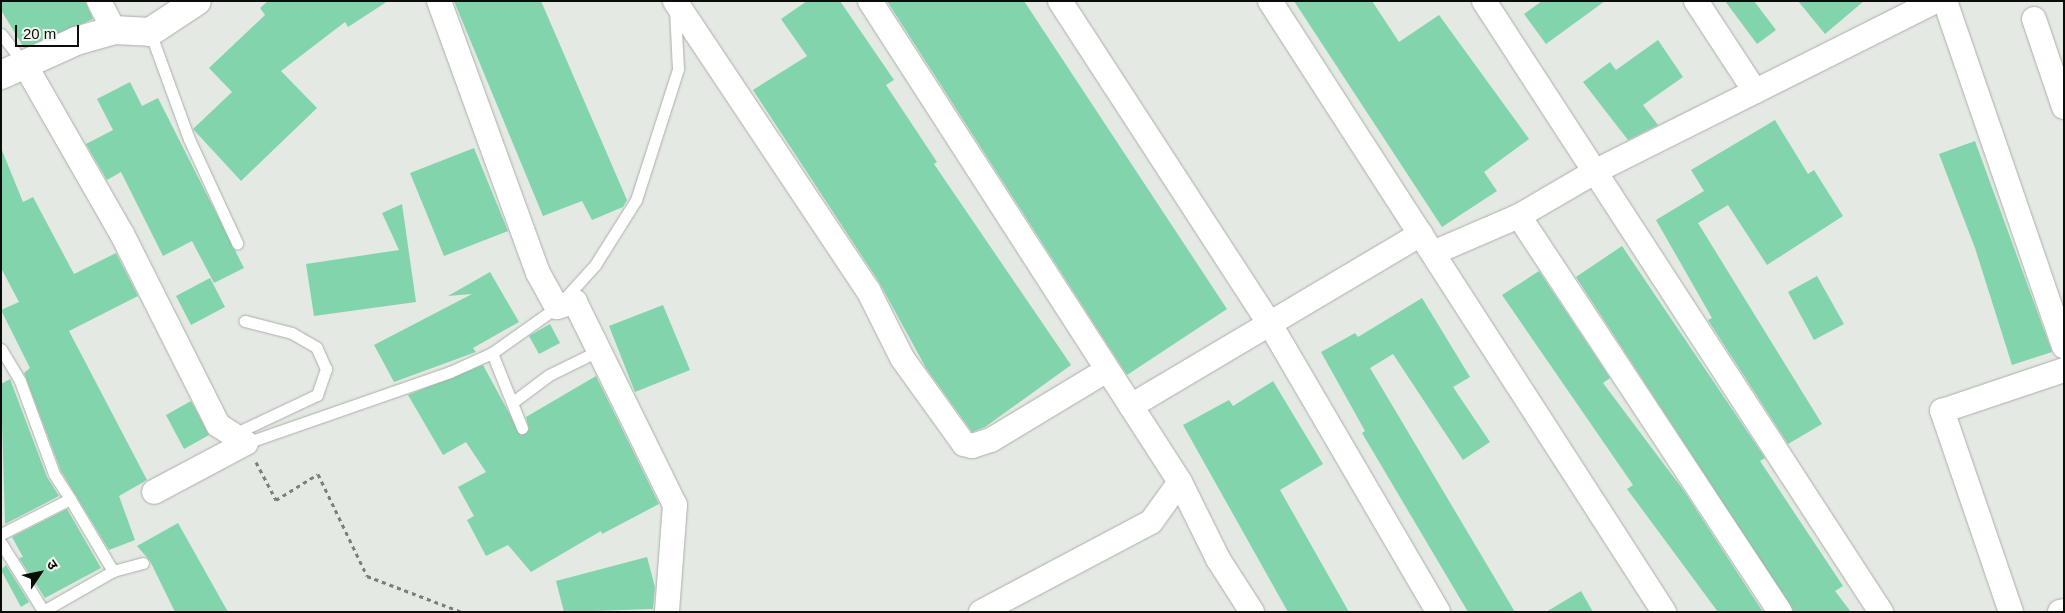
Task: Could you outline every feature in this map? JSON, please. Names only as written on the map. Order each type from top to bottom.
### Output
[{"type":"street","points":[[99,1],[114,30]]},
{"type":"street","points":[[154,492],[240,439],[218,425],[122,234],[13,69],[114,30],[150,32],[198,1]]},
{"type":"street","points":[[439,1],[538,273],[558,307],[576,302],[675,505],[667,612]]},
{"type":"street","points":[[674,1],[868,290],[902,358],[964,444],[972,446],[991,440],[1107,370]]},
{"type":"street","points":[[870,1],[1180,482],[1218,559],[1252,612]]},
{"type":"street","points":[[1060,1],[1270,324],[1438,612]]},
{"type":"street","points":[[1270,1],[1664,612]]},
{"type":"street","points":[[1484,1],[1881,612]]},
{"type":"street","points":[[1696,1],[1755,91]]},
{"type":"street","points":[[1131,406],[1270,324],[1427,244],[1519,216],[1596,171],[1755,91],[1903,8],[1936,1]]},
{"type":"street","points":[[1945,1],[2064,346]]},
{"type":"street","points":[[2034,19],[2064,107]]},
{"type":"street","points":[[1519,216],[1780,612]]},
{"type":"street","points":[[2011,612],[1942,411],[2064,370]]},
{"type":"street","points":[[981,612],[1151,522],[1180,482]]},
{"type":"lane","points":[[240,439],[492,353],[558,307],[595,265],[636,200],[678,69],[674,1]]},
{"type":"lane","points":[[150,32],[189,138],[237,243]]},
{"type":"lane","points":[[1,34],[13,69]]},
{"type":"lane","points":[[240,439],[317,395],[326,369],[316,347],[308,342],[292,333],[245,321]]},
{"type":"lane","points":[[1,349],[20,381],[54,474],[113,571]]},
{"type":"lane","points":[[513,402],[549,375],[600,350]]},
{"type":"lane","points":[[492,353],[522,428]]},
{"type":"lane","points":[[1,534],[70,499]]},
{"type":"lane","points":[[1,543],[44,611],[113,571],[143,563]]},
{"type":"path","points":[[240,439],[276,500],[318,474],[367,576],[462,612]]},
{"type":"building","points":[[1,1],[85,1],[93,19],[24,48],[1,10]]},
{"type":"building","points":[[268,1],[388,1],[348,27],[345,22],[281,71],[317,108],[241,181],[193,129],[232,92],[209,68],[265,15],[260,8]]},
{"type":"building","points":[[454,1],[541,1],[627,200],[623,207],[592,220],[582,201],[543,216]]},
{"type":"building","points":[[807,1],[840,1],[894,80],[886,85],[937,162],[934,164],[1071,365],[985,427],[972,432],[926,368],[879,282],[753,90],[807,56],[781,19]]},
{"type":"building","points":[[887,1],[1024,1],[1227,309],[1127,375]]},
{"type":"building","points":[[1294,1],[1372,1],[1399,42],[1439,15],[1529,139],[1484,172],[1497,191],[1442,227]]},
{"type":"building","points":[[1542,1],[1605,1],[1546,44],[1524,14]]},
{"type":"building","points":[[1725,1],[1754,1],[1776,30],[1757,44]]},
{"type":"building","points":[[1798,1],[1864,1],[1825,34]]},
{"type":"building","points":[[1658,40],[1683,77],[1643,105],[1658,125],[1628,140],[1583,82],[1610,62],[1616,70]]},
{"type":"building","points":[[130,82],[142,106],[158,98],[244,268],[214,283],[192,241],[163,256],[121,172],[107,180],[86,144],[113,130],[97,99]]},
{"type":"building","points":[[1775,120],[1808,174],[1814,170],[1843,216],[1767,265],[1728,205],[1698,223],[1822,424],[1788,444],[1708,320],[1712,318],[1656,220],[1704,191],[1691,170]]},
{"type":"building","points":[[1975,141],[2052,352],[2012,365],[1975,248],[1939,154]]},
{"type":"building","points":[[1,148],[23,202],[33,197],[74,274],[116,253],[138,296],[69,331],[147,480],[119,496],[135,540],[109,550],[61,471],[24,373],[30,368],[1,310],[19,302],[1,268]]},
{"type":"building","points":[[474,148],[508,231],[444,256],[410,173]]},
{"type":"building","points":[[402,204],[416,302],[314,316],[306,264],[399,250],[382,213]]},
{"type":"building","points":[[1622,246],[1765,458],[1760,461],[1843,586],[1835,591],[1851,612],[1794,612],[1576,277]]},
{"type":"building","points":[[1539,271],[1610,378],[1603,383],[1684,491],[1763,612],[1718,612],[1627,489],[1633,485],[1502,295]]},
{"type":"building","points":[[490,272],[519,322],[473,348],[476,352],[394,382],[374,345],[472,294],[448,296]]},
{"type":"building","points":[[1817,276],[1844,324],[1814,340],[1788,292]]},
{"type":"building","points":[[210,278],[225,307],[191,325],[176,296]]},
{"type":"building","points":[[1422,298],[1470,377],[1453,387],[1490,442],[1463,460],[1393,354],[1370,368],[1515,612],[1468,612],[1362,433],[1365,431],[1321,352],[1355,333],[1358,337]]},
{"type":"building","points":[[663,305],[690,370],[635,392],[609,326]]},
{"type":"building","points":[[550,324],[560,343],[539,354],[529,336]]},
{"type":"building","points":[[483,365],[521,435],[529,430],[526,417],[596,376],[659,504],[602,534],[601,531],[531,572],[508,545],[486,556],[467,520],[474,516],[458,487],[486,472],[466,442],[443,455],[408,395]]},
{"type":"building","points":[[10,379],[47,477],[59,496],[5,524],[1,384]]},
{"type":"building","points":[[1273,381],[1323,464],[1280,490],[1349,612],[1288,612],[1183,425],[1229,400],[1233,406]]},
{"type":"building","points":[[191,401],[209,435],[184,449],[166,415]]},
{"type":"building","points":[[67,509],[101,568],[45,598],[19,558],[23,557],[12,537]]},
{"type":"building","points":[[178,523],[228,612],[175,612],[150,561],[137,546]]},
{"type":"building","points":[[647,557],[655,587],[653,609],[564,612],[556,581]]},
{"type":"building","points":[[6,565],[29,602],[21,607],[1,570]]},
{"type":"building","points":[[1581,591],[1593,612],[1546,612]]}]
